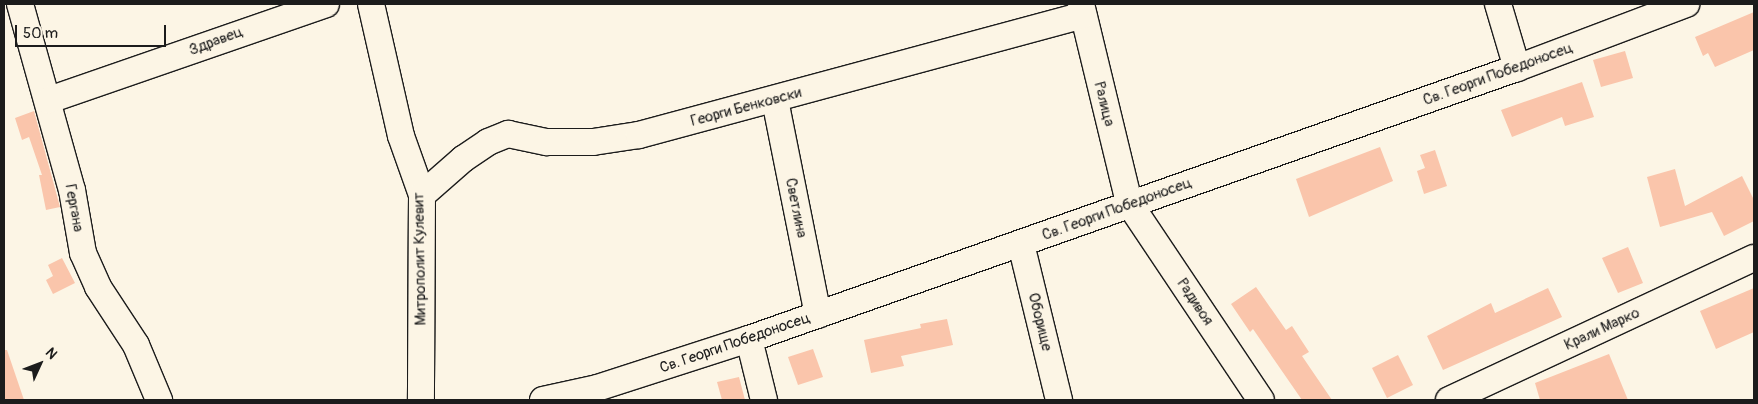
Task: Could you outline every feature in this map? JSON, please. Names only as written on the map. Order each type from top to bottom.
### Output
[{"type":"street","name":"Гергана","points":[[20,4],[49,100],[72,190],[83,253],[98,287],[136,345],[159,400]]},
{"type":"street","name":"Здравец","points":[[49,100],[326,4]]},
{"type":"street","name":"Митрополит Кулевит","points":[[371,4],[401,136],[422,195],[421,400]]},
{"type":"street","points":[[1498,4],[1518,68]]},
{"type":"street","name":"Св. Георги Победоносец","points":[[543,400],[597,388],[818,316],[1021,244],[1129,203],[1518,68],[1686,4]]},
{"type":"street","name":"Георги Бенковски","points":[[422,195],[463,159],[488,142],[508,134],[547,142],[593,142],[639,135],[775,100],[1082,9]]},
{"type":"street","name":"Ралица","points":[[1082,9],[1129,203]]},
{"type":"street","name":"Светлина","points":[[775,100],[818,316]]},
{"type":"street","name":"Радивоя","points":[[1129,203],[1261,400]]},
{"type":"street","name":"Оборище","points":[[1021,244],[1059,400]]},
{"type":"street","name":"Крали Марко","points":[[1449,400],[1754,258]]},
{"type":"street","points":[[749,339],[764,400]]},
{"type":"building","points":[[1754,12],[1754,50],[1715,67],[1708,53],[1703,56],[1695,37]]},
{"type":"building","points":[[1625,51],[1633,78],[1601,87],[1593,60]]},
{"type":"building","points":[[1582,82],[1594,117],[1565,126],[1562,117],[1512,137],[1501,110]]},
{"type":"building","points":[[34,111],[60,207],[46,210],[39,175],[42,175],[29,137],[22,140],[15,118]]},
{"type":"building","points":[[1380,147],[1393,181],[1309,217],[1296,179]]},
{"type":"building","points":[[1435,150],[1447,186],[1424,194],[1417,171],[1425,168],[1420,155]]},
{"type":"building","points":[[1675,169],[1685,206],[1742,176],[1754,200],[1754,221],[1724,236],[1712,212],[1660,227],[1647,177]]},
{"type":"building","points":[[1628,247],[1643,283],[1618,293],[1602,258]]},
{"type":"building","points":[[62,258],[75,283],[53,294],[46,280],[53,276],[48,265]]},
{"type":"building","points":[[1256,287],[1286,330],[1292,326],[1309,352],[1302,356],[1332,400],[1302,400],[1253,329],[1250,332],[1231,304]]},
{"type":"building","points":[[1548,288],[1562,317],[1443,370],[1427,336],[1491,303],[1495,313]]},
{"type":"building","points":[[1754,288],[1754,332],[1716,349],[1700,311]]},
{"type":"building","points":[[947,319],[953,345],[901,356],[904,366],[871,373],[864,340],[921,328],[920,324]]},
{"type":"building","points":[[813,349],[823,377],[798,385],[788,357]]},
{"type":"building","points":[[4,350],[7,350],[24,400],[4,400]]},
{"type":"building","points":[[1609,354],[1628,400],[1540,400],[1535,383]]},
{"type":"building","points":[[1398,355],[1413,385],[1387,398],[1372,368]]},
{"type":"building","points":[[739,377],[745,400],[722,400],[717,382]]}]
